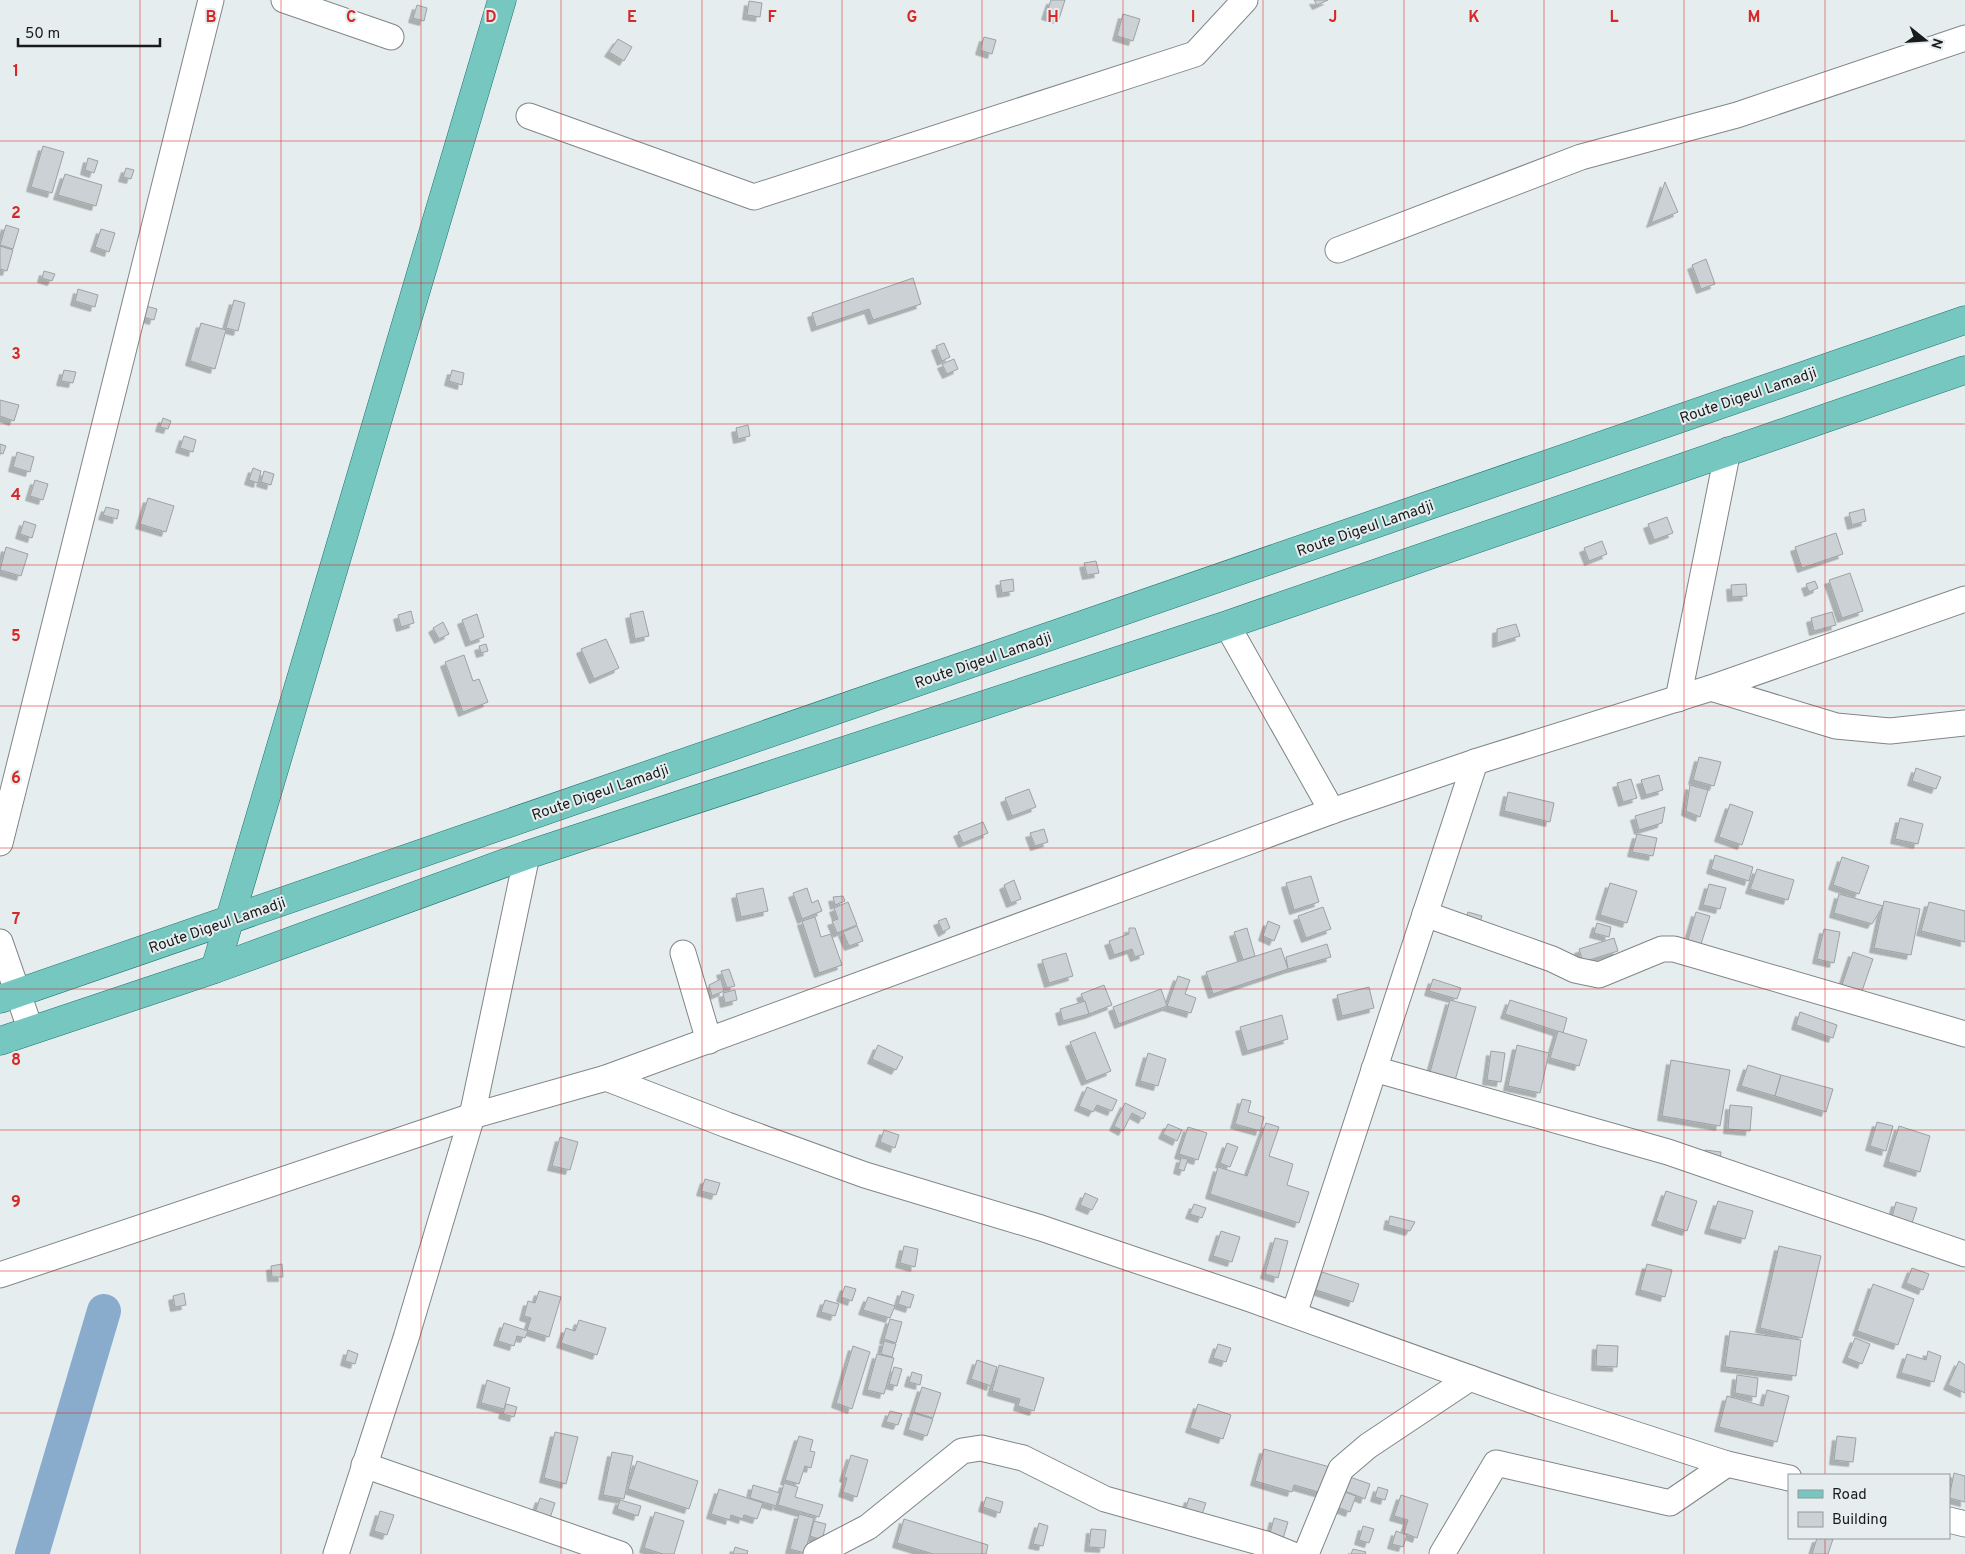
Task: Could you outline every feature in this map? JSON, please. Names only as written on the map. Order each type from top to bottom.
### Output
[{"type":"main road","points":[[215,969],[502,0]]},
{"type":"main road","name":"Route Digeul Lamadji","points":[[9,996],[1965,320]]},
{"type":"main road","points":[[0,1041],[215,969],[527,855],[1227,625],[1728,450],[1965,370]]},
{"type":"street","points":[[0,843],[211,0]]},
{"type":"street","points":[[284,0],[391,37]]},
{"type":"street","points":[[529,116],[754,196],[1195,54],[1245,0]]},
{"type":"street","points":[[1338,250],[1581,157],[1737,115],[1965,38]]},
{"type":"street","points":[[1678,699],[1728,450]]},
{"type":"street","points":[[0,1275],[472,1116],[606,1078],[1332,812],[1475,762],[1711,688],[1965,599]]},
{"type":"street","points":[[1227,625],[1332,812]]},
{"type":"street","points":[[1711,688],[1836,726],[1890,731],[1965,723]]},
{"type":"street","points":[[1294,1314],[1475,762]]},
{"type":"street","points":[[336,1554],[406,1338],[472,1116],[527,855]]},
{"type":"street","points":[[1425,914],[1552,959],[1575,970],[1599,976],[1662,949],[1674,949],[1965,1034]]},
{"type":"street","points":[[0,942],[9,996],[31,1030]]},
{"type":"street","points":[[683,953],[710,1041]]},
{"type":"street","points":[[1374,1069],[1668,1152],[1965,1254]]},
{"type":"street","points":[[606,1078],[727,1125],[865,1175],[1041,1228],[1294,1314],[1545,1405],[1727,1464],[1788,1478]]},
{"type":"street","points":[[1306,1554],[1341,1469],[1368,1446],[1470,1378]]},
{"type":"street","points":[[816,1554],[868,1526],[962,1451],[981,1448],[1023,1458],[1105,1499],[1266,1544],[1291,1554]]},
{"type":"street","points":[[1442,1554],[1496,1463],[1670,1503],[1727,1464]]},
{"type":"street","points":[[364,1465],[620,1554]]},
{"type":"street","points":[[1950,1520],[1965,1524]]},
{"type":"building","points":[[1051,0],[1065,0],[1059,19],[1046,15]]},
{"type":"building","points":[[1314,0],[1328,0],[1317,5]]},
{"type":"building","points":[[749,1],[762,3],[760,17],[747,15]]},
{"type":"building","points":[[417,5],[427,8],[424,21],[413,18]]},
{"type":"building","points":[[1123,14],[1140,19],[1133,41],[1117,36]]},
{"type":"building","points":[[984,37],[996,40],[992,54],[980,50]]},
{"type":"building","points":[[618,39],[632,47],[624,61],[609,52]]},
{"type":"building","points":[[43,146],[64,152],[52,193],[31,187]]},
{"type":"building","points":[[88,158],[98,161],[94,173],[85,170]]},
{"type":"building","points":[[126,168],[134,170],[131,179],[123,177]]},
{"type":"building","points":[[65,174],[102,185],[96,206],[58,195]]},
{"type":"building","points":[[1665,182],[1678,212],[1651,223]]},
{"type":"building","points":[[6,225],[19,229],[13,249],[0,245]]},
{"type":"building","points":[[101,229],[115,233],[109,252],[95,247]]},
{"type":"building","points":[[0,246],[13,250],[7,271],[0,269]]},
{"type":"building","points":[[1706,259],[1715,284],[1701,289],[1692,265]]},
{"type":"building","points":[[44,271],[55,274],[52,281],[42,278]]},
{"type":"building","points":[[913,278],[921,304],[873,320],[869,309],[816,327],[812,313]]},
{"type":"building","points":[[78,289],[98,295],[95,307],[75,301]]},
{"type":"building","points":[[234,300],[245,303],[238,331],[226,328]]},
{"type":"building","points":[[142,305],[157,309],[154,320],[139,316]]},
{"type":"building","points":[[201,323],[226,330],[215,369],[190,361]]},
{"type":"building","points":[[944,343],[950,357],[942,361],[936,346]]},
{"type":"building","points":[[954,359],[958,369],[947,374],[942,364]]},
{"type":"building","points":[[64,370],[76,372],[73,383],[61,381]]},
{"type":"building","points":[[452,370],[464,373],[462,385],[449,381]]},
{"type":"building","points":[[0,400],[19,405],[14,421],[0,416]]},
{"type":"building","points":[[163,418],[171,421],[168,429],[160,427]]},
{"type":"building","points":[[748,425],[750,436],[738,439],[736,428]]},
{"type":"building","points":[[184,436],[196,440],[193,452],[180,448]]},
{"type":"building","points":[[0,444],[6,446],[3,454],[0,453]]},
{"type":"building","points":[[17,452],[34,457],[30,472],[13,467]]},
{"type":"building","points":[[253,468],[261,471],[258,483],[249,480]]},
{"type":"building","points":[[264,471],[274,474],[271,485],[261,482]]},
{"type":"building","points":[[35,480],[48,484],[43,500],[30,496]]},
{"type":"building","points":[[148,498],[174,506],[166,532],[140,524]]},
{"type":"building","points":[[106,507],[119,510],[117,519],[103,515]]},
{"type":"building","points":[[1864,509],[1866,521],[1852,525],[1849,513]]},
{"type":"building","points":[[1667,517],[1673,533],[1654,540],[1648,524]]},
{"type":"building","points":[[24,521],[36,525],[32,538],[20,534]]},
{"type":"building","points":[[1836,533],[1843,554],[1802,568],[1795,547]]},
{"type":"building","points":[[1602,541],[1607,554],[1589,561],[1584,548]]},
{"type":"building","points":[[6,547],[28,554],[21,576],[0,570]]},
{"type":"building","points":[[1096,561],[1099,573],[1087,575],[1084,563]]},
{"type":"building","points":[[1850,573],[1863,611],[1842,618],[1829,580]]},
{"type":"building","points":[[1013,579],[1014,591],[1002,593],[1000,581]]},
{"type":"building","points":[[1815,581],[1818,588],[1809,592],[1806,584]]},
{"type":"building","points":[[1746,584],[1747,596],[1732,597],[1731,585]]},
{"type":"building","points":[[411,611],[414,623],[401,627],[398,615]]},
{"type":"building","points":[[643,611],[649,636],[635,639],[630,614]]},
{"type":"building","points":[[1832,612],[1836,625],[1814,631],[1811,618]]},
{"type":"building","points":[[477,614],[484,637],[470,642],[462,620]]},
{"type":"building","points":[[443,622],[449,634],[439,639],[433,628]]},
{"type":"building","points":[[1516,624],[1520,636],[1497,643],[1497,629]]},
{"type":"building","points":[[606,639],[619,668],[594,679],[581,649]]},
{"type":"building","points":[[486,644],[488,651],[481,653],[479,646]]},
{"type":"building","points":[[464,655],[473,681],[479,679],[488,702],[463,712],[445,662]]},
{"type":"building","points":[[1699,757],[1721,762],[1714,786],[1693,780]]},
{"type":"building","points":[[1916,768],[1941,777],[1936,789],[1912,781]]},
{"type":"building","points":[[1659,775],[1663,790],[1646,795],[1641,780]]},
{"type":"building","points":[[1631,779],[1637,798],[1623,802],[1617,783]]},
{"type":"building","points":[[1690,785],[1708,790],[1700,817],[1686,811]]},
{"type":"building","points":[[1029,789],[1036,807],[1012,816],[1005,798]]},
{"type":"building","points":[[1508,792],[1554,803],[1550,822],[1504,811]]},
{"type":"building","points":[[1730,804],[1753,812],[1742,845],[1719,837]]},
{"type":"building","points":[[1665,807],[1662,823],[1639,830],[1635,816]]},
{"type":"building","points":[[1900,818],[1923,824],[1918,844],[1895,839]]},
{"type":"building","points":[[983,822],[988,833],[963,843],[958,832]]},
{"type":"building","points":[[1044,829],[1048,842],[1035,846],[1030,833]]},
{"type":"building","points":[[1637,834],[1657,838],[1653,856],[1632,852]]},
{"type":"building","points":[[1715,855],[1753,867],[1749,881],[1711,869]]},
{"type":"building","points":[[1842,857],[1869,866],[1859,894],[1833,885]]},
{"type":"building","points":[[1757,869],[1794,880],[1788,900],[1750,889]]},
{"type":"building","points":[[1311,876],[1319,902],[1294,910],[1286,883]]},
{"type":"building","points":[[1014,880],[1021,899],[1011,903],[1004,885]]},
{"type":"building","points":[[1610,883],[1637,891],[1627,923],[1600,915]]},
{"type":"building","points":[[1709,884],[1726,888],[1720,909],[1703,905]]},
{"type":"building","points":[[763,888],[768,911],[741,917],[736,894]]},
{"type":"building","points":[[807,888],[812,903],[818,900],[822,911],[802,919],[793,893]]},
{"type":"building","points":[[1839,894],[1883,906],[1872,924],[1834,913]]},
{"type":"building","points":[[843,896],[845,901],[835,905],[833,897]]},
{"type":"building","points":[[1884,901],[1920,909],[1911,955],[1874,948]]},
{"type":"building","points":[[848,902],[857,925],[837,933],[832,921],[838,919],[834,908]]},
{"type":"building","points":[[1929,902],[1965,911],[1965,942],[1921,931]]},
{"type":"building","points":[[1323,907],[1331,929],[1306,938],[1298,916]]},
{"type":"building","points":[[1468,912],[1482,916],[1479,925],[1465,921]]},
{"type":"building","points":[[1696,912],[1710,916],[1701,944],[1688,940]]},
{"type":"building","points":[[815,917],[821,937],[831,934],[842,965],[819,973],[802,921]]},
{"type":"building","points":[[946,918],[950,928],[943,932],[938,921]]},
{"type":"building","points":[[1268,921],[1280,926],[1274,941],[1263,936]]},
{"type":"building","points":[[1597,923],[1611,927],[1609,937],[1594,933]]},
{"type":"building","points":[[857,926],[863,941],[849,946],[843,932]]},
{"type":"building","points":[[1129,928],[1135,928],[1144,954],[1135,957],[1132,949],[1114,955],[1109,941],[1129,934]]},
{"type":"building","points":[[1247,928],[1255,956],[1243,960],[1234,932]]},
{"type":"building","points":[[1824,929],[1840,932],[1834,963],[1817,959]]},
{"type":"building","points":[[1614,938],[1618,951],[1583,962],[1579,949]]},
{"type":"building","points":[[1327,944],[1331,957],[1288,969],[1286,957]]},
{"type":"building","points":[[1281,948],[1288,969],[1213,994],[1206,972]]},
{"type":"building","points":[[1853,952],[1873,959],[1861,994],[1841,988]]},
{"type":"building","points":[[1066,953],[1073,976],[1049,983],[1042,960]]},
{"type":"building","points":[[729,969],[735,986],[727,988],[721,971]]},
{"type":"building","points":[[1178,976],[1190,980],[1185,994],[1196,998],[1191,1013],[1167,1006]]},
{"type":"building","points":[[721,979],[724,991],[712,996],[709,985]]},
{"type":"building","points":[[1433,979],[1461,988],[1457,999],[1429,991]]},
{"type":"building","points":[[1104,985],[1112,1005],[1089,1014],[1081,994]]},
{"type":"building","points":[[1369,987],[1374,1008],[1342,1016],[1337,995]]},
{"type":"building","points":[[1161,989],[1167,1006],[1119,1024],[1113,1007]]},
{"type":"building","points":[[735,990],[737,1000],[725,1003],[723,993]]},
{"type":"building","points":[[1450,1000],[1476,1007],[1454,1084],[1429,1076]]},
{"type":"building","points":[[1510,1000],[1567,1018],[1563,1033],[1505,1014]]},
{"type":"building","points":[[1085,1001],[1089,1014],[1063,1021],[1060,1009]]},
{"type":"building","points":[[1800,1012],[1837,1025],[1833,1038],[1796,1025]]},
{"type":"building","points":[[1282,1015],[1288,1039],[1247,1051],[1240,1027]]},
{"type":"building","points":[[1558,1031],[1587,1040],[1579,1066],[1550,1058]]},
{"type":"building","points":[[1095,1032],[1111,1071],[1086,1081],[1070,1042]]},
{"type":"building","points":[[878,1045],[903,1057],[896,1070],[872,1059]]},
{"type":"building","points":[[1517,1045],[1549,1053],[1540,1093],[1508,1086]]},
{"type":"building","points":[[1491,1051],[1505,1053],[1501,1082],[1487,1080]]},
{"type":"building","points":[[1148,1053],[1166,1059],[1158,1086],[1140,1081]]},
{"type":"building","points":[[1671,1060],[1730,1070],[1720,1126],[1662,1116]]},
{"type":"building","points":[[1748,1065],[1781,1075],[1775,1096],[1741,1086]]},
{"type":"building","points":[[1781,1075],[1833,1089],[1826,1112],[1775,1096]]},
{"type":"building","points":[[1087,1087],[1117,1100],[1112,1111],[1097,1105],[1093,1112],[1079,1106]]},
{"type":"building","points":[[1242,1099],[1251,1101],[1248,1112],[1264,1117],[1260,1131],[1235,1124]]},
{"type":"building","points":[[1125,1103],[1146,1113],[1143,1119],[1132,1113],[1123,1131],[1114,1126]]},
{"type":"building","points":[[1730,1105],[1752,1107],[1750,1131],[1728,1129]]},
{"type":"building","points":[[1877,1122],[1893,1126],[1886,1151],[1870,1146]]},
{"type":"building","points":[[1266,1123],[1279,1127],[1269,1156],[1293,1164],[1287,1185],[1309,1192],[1299,1223],[1210,1194],[1218,1167],[1247,1176]]},
{"type":"building","points":[[1168,1124],[1182,1130],[1177,1141],[1163,1134]]},
{"type":"building","points":[[1899,1126],[1930,1136],[1920,1172],[1888,1162]]},
{"type":"building","points":[[1188,1127],[1207,1133],[1198,1160],[1179,1154]]},
{"type":"building","points":[[884,1130],[899,1135],[895,1148],[880,1142]]},
{"type":"building","points":[[560,1137],[578,1142],[570,1170],[552,1166]]},
{"type":"building","points":[[1227,1143],[1238,1147],[1230,1167],[1220,1163]]},
{"type":"building","points":[[1705,1150],[1721,1152],[1720,1161],[1704,1159]]},
{"type":"building","points":[[1181,1158],[1188,1159],[1184,1171],[1178,1169]]},
{"type":"building","points":[[705,1179],[720,1183],[716,1195],[701,1191]]},
{"type":"building","points":[[1666,1191],[1697,1201],[1687,1231],[1656,1221]]},
{"type":"building","points":[[1085,1193],[1098,1199],[1092,1210],[1080,1205]]},
{"type":"building","points":[[1718,1201],[1753,1211],[1745,1239],[1709,1229]]},
{"type":"building","points":[[1896,1202],[1917,1208],[1912,1223],[1892,1217]]},
{"type":"building","points":[[1194,1204],[1206,1208],[1202,1218],[1190,1214]]},
{"type":"building","points":[[1390,1216],[1415,1222],[1410,1231],[1388,1225]]},
{"type":"building","points":[[1221,1231],[1240,1237],[1232,1262],[1213,1256]]},
{"type":"building","points":[[1275,1238],[1288,1241],[1278,1278],[1265,1274]]},
{"type":"building","points":[[904,1246],[918,1249],[915,1267],[900,1263]]},
{"type":"building","points":[[1779,1246],[1821,1256],[1802,1338],[1760,1328]]},
{"type":"building","points":[[282,1264],[283,1277],[272,1277],[271,1266]]},
{"type":"building","points":[[1647,1264],[1672,1270],[1665,1297],[1640,1290]]},
{"type":"building","points":[[1912,1268],[1929,1274],[1923,1290],[1906,1283]]},
{"type":"building","points":[[1322,1272],[1359,1284],[1353,1302],[1316,1290]]},
{"type":"building","points":[[1873,1284],[1914,1299],[1898,1345],[1857,1331]]},
{"type":"building","points":[[845,1286],[856,1289],[852,1301],[841,1297]]},
{"type":"building","points":[[539,1291],[561,1297],[549,1337],[527,1330],[531,1318],[524,1316],[528,1301],[535,1303]]},
{"type":"building","points":[[902,1291],[914,1295],[910,1308],[898,1304]]},
{"type":"building","points":[[184,1293],[186,1305],[175,1307],[173,1296]]},
{"type":"building","points":[[868,1297],[895,1306],[890,1318],[863,1310]]},
{"type":"building","points":[[825,1300],[839,1304],[835,1316],[821,1312]]},
{"type":"building","points":[[890,1319],[902,1322],[896,1343],[884,1339]]},
{"type":"building","points":[[579,1320],[606,1328],[597,1355],[561,1343],[566,1328],[575,1331]]},
{"type":"building","points":[[504,1323],[528,1331],[525,1338],[517,1336],[514,1346],[498,1341]]},
{"type":"building","points":[[1730,1331],[1801,1340],[1796,1376],[1725,1367]]},
{"type":"building","points":[[1855,1338],[1870,1344],[1862,1364],[1847,1358]]},
{"type":"building","points":[[884,1341],[896,1344],[892,1357],[881,1354]]},
{"type":"building","points":[[1218,1344],[1231,1348],[1226,1362],[1213,1358]]},
{"type":"building","points":[[1597,1345],[1618,1346],[1617,1367],[1596,1366]]},
{"type":"building","points":[[853,1346],[870,1352],[852,1409],[836,1403]]},
{"type":"building","points":[[348,1350],[358,1354],[355,1364],[345,1361]]},
{"type":"building","points":[[1928,1351],[1941,1356],[1934,1382],[1901,1373],[1907,1354],[1926,1360]]},
{"type":"building","points":[[877,1354],[894,1358],[884,1394],[867,1390]]},
{"type":"building","points":[[977,1360],[997,1367],[991,1386],[971,1379]]},
{"type":"building","points":[[1959,1361],[1965,1365],[1965,1393],[1948,1385]]},
{"type":"building","points":[[999,1365],[1044,1378],[1034,1411],[1018,1406],[1020,1399],[992,1391]]},
{"type":"building","points":[[894,1367],[902,1369],[897,1386],[889,1384]]},
{"type":"building","points":[[912,1372],[922,1375],[920,1385],[909,1382]]},
{"type":"building","points":[[1737,1375],[1758,1378],[1756,1397],[1735,1393]]},
{"type":"building","points":[[487,1380],[510,1388],[504,1409],[481,1403]]},
{"type":"building","points":[[922,1387],[941,1393],[933,1418],[914,1412]]},
{"type":"building","points":[[1767,1390],[1789,1396],[1777,1442],[1719,1427],[1727,1396],[1763,1406]]},
{"type":"building","points":[[506,1404],[517,1407],[514,1417],[503,1414]]},
{"type":"building","points":[[1198,1404],[1231,1415],[1223,1439],[1190,1428]]},
{"type":"building","points":[[890,1411],[902,1414],[898,1425],[886,1422]]},
{"type":"building","points":[[913,1413],[933,1419],[927,1436],[908,1430]]},
{"type":"building","points":[[555,1432],[578,1437],[566,1484],[544,1478]]},
{"type":"building","points":[[799,1436],[813,1440],[810,1451],[815,1452],[811,1468],[805,1466],[799,1484],[785,1480]]},
{"type":"building","points":[[1837,1436],[1856,1438],[1853,1462],[1834,1460]]},
{"type":"building","points":[[1264,1449],[1330,1467],[1322,1493],[1294,1485],[1292,1492],[1255,1481]]},
{"type":"building","points":[[612,1452],[633,1456],[624,1499],[603,1495]]},
{"type":"building","points":[[851,1455],[868,1460],[857,1497],[843,1492],[847,1478],[844,1477]]},
{"type":"building","points":[[637,1461],[698,1481],[689,1509],[628,1489]]},
{"type":"building","points":[[1954,1473],[1965,1476],[1965,1502],[1950,1498]]},
{"type":"building","points":[[1347,1476],[1370,1484],[1365,1499],[1342,1490]]},
{"type":"building","points":[[784,1483],[798,1487],[795,1497],[823,1505],[819,1517],[778,1505]]},
{"type":"building","points":[[753,1485],[780,1493],[776,1506],[750,1498]]},
{"type":"building","points":[[1378,1487],[1388,1490],[1385,1500],[1375,1497]]},
{"type":"building","points":[[719,1489],[763,1503],[757,1519],[744,1515],[743,1519],[731,1515],[730,1520],[711,1514]]},
{"type":"building","points":[[1342,1491],[1356,1496],[1350,1512],[1337,1507]]},
{"type":"building","points":[[1401,1495],[1428,1504],[1417,1538],[1404,1533],[1408,1520],[1394,1516]]},
{"type":"building","points":[[986,1497],[1003,1502],[1000,1513],[983,1507]]},
{"type":"building","points":[[540,1498],[555,1503],[549,1521],[534,1516]]},
{"type":"building","points":[[1189,1498],[1206,1503],[1199,1523],[1183,1517]]},
{"type":"building","points":[[620,1500],[641,1506],[638,1516],[617,1509]]},
{"type":"building","points":[[380,1511],[394,1515],[387,1535],[374,1531]]},
{"type":"building","points":[[655,1512],[684,1521],[674,1554],[663,1554],[644,1548]]},
{"type":"building","points":[[799,1514],[814,1518],[805,1553],[790,1549]]},
{"type":"building","points":[[1274,1518],[1288,1522],[1281,1545],[1268,1541]]},
{"type":"building","points":[[904,1519],[988,1545],[986,1554],[933,1554],[897,1543]]},
{"type":"building","points":[[814,1521],[826,1524],[822,1540],[810,1536]]},
{"type":"building","points":[[1039,1523],[1048,1526],[1043,1546],[1033,1544]]},
{"type":"building","points":[[1363,1526],[1374,1529],[1369,1543],[1359,1540]]},
{"type":"building","points":[[1091,1529],[1106,1530],[1104,1548],[1089,1547]]},
{"type":"building","points":[[1396,1531],[1407,1535],[1403,1547],[1392,1544]]},
{"type":"building","points":[[1817,1539],[1833,1539],[1828,1554],[1812,1554]]},
{"type":"building","points":[[735,1547],[748,1551],[747,1554],[733,1554]]},
{"type":"building","points":[[1353,1549],[1366,1552],[1365,1554],[1351,1554]]},
{"type":"waterway","points":[[32,1554],[104,1311]]}]
